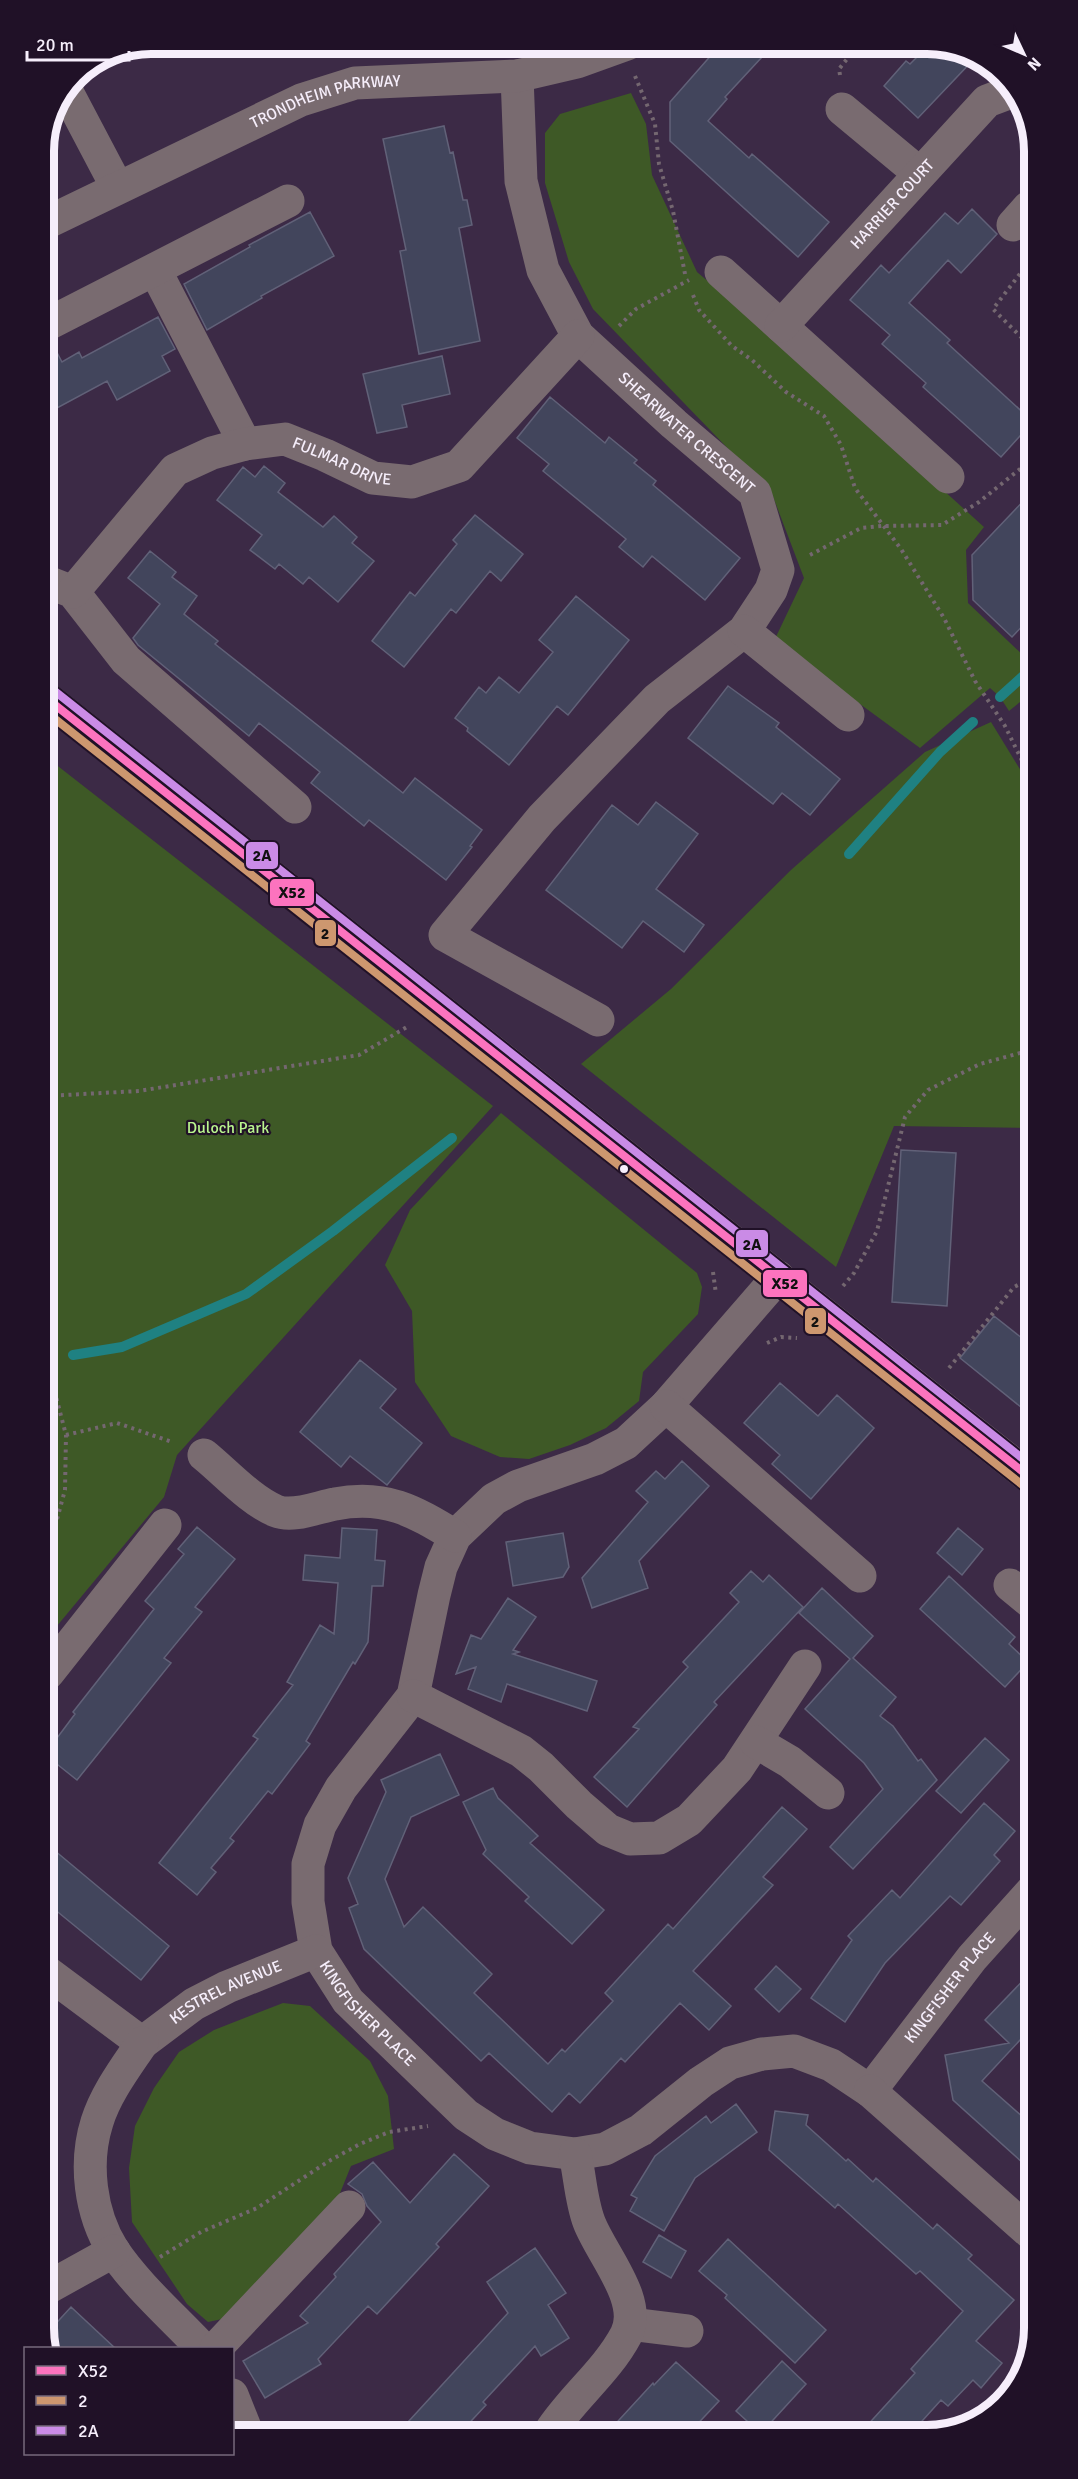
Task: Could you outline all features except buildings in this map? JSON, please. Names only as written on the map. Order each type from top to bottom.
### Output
[{"type":"street","name":"TRONDHEIM PARKWAY","points":[[54,219],[301,100],[355,83],[517,76],[577,62],[629,56]]},
{"type":"street","name":"SHEARWATER CRESCENT","points":[[517,76],[521,181],[543,270],[586,344],[674,424],[755,493],[778,570]]},
{"type":"street","name":"HARRIER COURT","points":[[781,326],[987,101],[1005,94]]},
{"type":"street","points":[[70,98],[117,187]]},
{"type":"street","points":[[842,109],[919,173]]},
{"type":"street","points":[[54,321],[288,201]]},
{"type":"street","points":[[154,270],[245,444]]},
{"type":"street","points":[[721,272],[948,477]]},
{"type":"street","name":"FULMAR DRIVE","points":[[59,586],[175,470],[212,453],[245,444],[285,439],[373,478],[412,482],[459,466],[586,344]]},
{"type":"street","points":[[598,1020],[445,935],[542,818],[657,699],[744,631],[771,590],[778,570]]},
{"type":"street","points":[[59,586],[126,660],[295,807]]},
{"type":"street","points":[[744,631],[848,715]]},
{"type":"street","points":[[54,704],[1024,1473]]},
{"type":"street","name":"KINGFISHER PLACE","points":[[778,1277],[666,1406],[626,1443],[595,1459],[518,1486],[494,1499],[455,1536],[441,1567],[412,1696],[341,1788],[320,1826],[308,1864],[308,1902],[316,1950],[348,2001],[466,2115],[495,2134],[530,2148],[575,2154],[605,2149],[641,2130],[701,2082],[730,2063],[762,2054],[794,2051],[831,2065],[870,2091],[1024,2227]]},
{"type":"street","points":[[666,1406],[860,1576]]},
{"type":"street","points":[[204,1455],[263,1504],[279,1512],[293,1512],[338,1503],[393,1504],[415,1512],[455,1536]]},
{"type":"street","points":[[54,1665],[165,1525]]},
{"type":"street","points":[[412,1696],[521,1751],[608,1830],[630,1839],[659,1838],[688,1820],[737,1769],[805,1666]]},
{"type":"street","points":[[756,1742],[790,1762],[828,1793]]},
{"type":"street","name":"KINGFISHER PLACE","points":[[870,2091],[958,1976],[1024,1900]]},
{"type":"street","name":"KESTREL AVENUE","points":[[200,2347],[123,2262],[101,2228],[94,2202],[89,2158],[97,2121],[119,2077],[142,2043],[194,2004],[316,1950]]},
{"type":"street","points":[[54,1977],[142,2043]]},
{"type":"street","points":[[555,2425],[571,2402],[613,2354],[630,2324],[631,2311],[625,2291],[598,2244],[588,2219],[575,2154]]},
{"type":"street","points":[[218,2347],[349,2207]]},
{"type":"street","points":[[54,2285],[123,2262]]},
{"type":"street","points":[[630,2324],[687,2331]]},
{"type":"street","points":[[234,2400],[244,2425]]},
{"type":"path","points":[[629,56],[655,124],[659,164],[674,211],[687,279],[699,310],[732,346],[752,360],[786,392],[824,416],[840,445],[855,488],[901,549],[944,618],[975,681],[1005,726],[1024,762]]},
{"type":"path","points":[[1024,269],[993,309],[1024,340]]},
{"type":"path","points":[[586,344],[636,309],[687,279],[710,283],[721,272]]},
{"type":"path","points":[[778,570],[861,528],[882,525],[942,525],[979,502],[1024,466]]},
{"type":"path","points":[[54,1095],[139,1091],[359,1055],[412,1023]]},
{"type":"path","points":[[822,1313],[854,1273],[877,1231],[905,1117],[928,1090],[980,1064],[1024,1052]]},
{"type":"path","points":[[949,1368],[1014,1287],[1024,1282]]},
{"type":"path","points":[[54,1389],[66,1435],[65,1490],[54,1532]]},
{"type":"path","points":[[66,1435],[117,1423],[204,1455]]},
{"type":"path","points":[[123,2262],[257,2208],[329,2161],[360,2144],[389,2133],[431,2126],[466,2115]]},
{"type":"green space","points":[[631,93],[646,124],[652,175],[697,272],[781,343],[984,527],[966,550],[968,603],[1024,656],[1024,699],[1009,711],[1000,697],[990,688],[920,748],[774,641],[804,578],[772,494],[593,309],[569,262],[545,183],[545,133],[560,114]]},
{"type":"green space","points":[[991,722],[1024,776],[1024,1128],[894,1126],[836,1267],[581,1064],[671,989],[791,870],[925,752]]},
{"type":"green space","name":"Duloch Park","points":[[54,763],[493,1106],[177,1455],[164,1497],[54,1630]]},
{"type":"green space","points":[[501,1113],[697,1273],[702,1287],[698,1314],[643,1372],[639,1401],[606,1428],[570,1445],[529,1459],[500,1457],[451,1436],[415,1382],[412,1311],[385,1265],[410,1210]]},
{"type":"green space","points":[[283,2003],[310,2006],[370,2061],[388,2096],[394,2149],[351,2166],[336,2203],[227,2318],[208,2322],[187,2304],[132,2222],[129,2168],[135,2126],[154,2088],[179,2052],[214,2030]]},
{"type":"waterway","points":[[1000,697],[1024,675]]},
{"type":"waterway","points":[[849,854],[940,752],[973,722]]},
{"type":"waterway","points":[[73,1355],[122,1347],[246,1294],[333,1231],[452,1138]]},
{"type":"transit line","name":"2A","points":[[54,691],[1024,1460]]},
{"type":"transit line","name":"X52","points":[[54,704],[1024,1473]]},
{"type":"transit line","name":"2","points":[[54,718],[1024,1486]]}]
